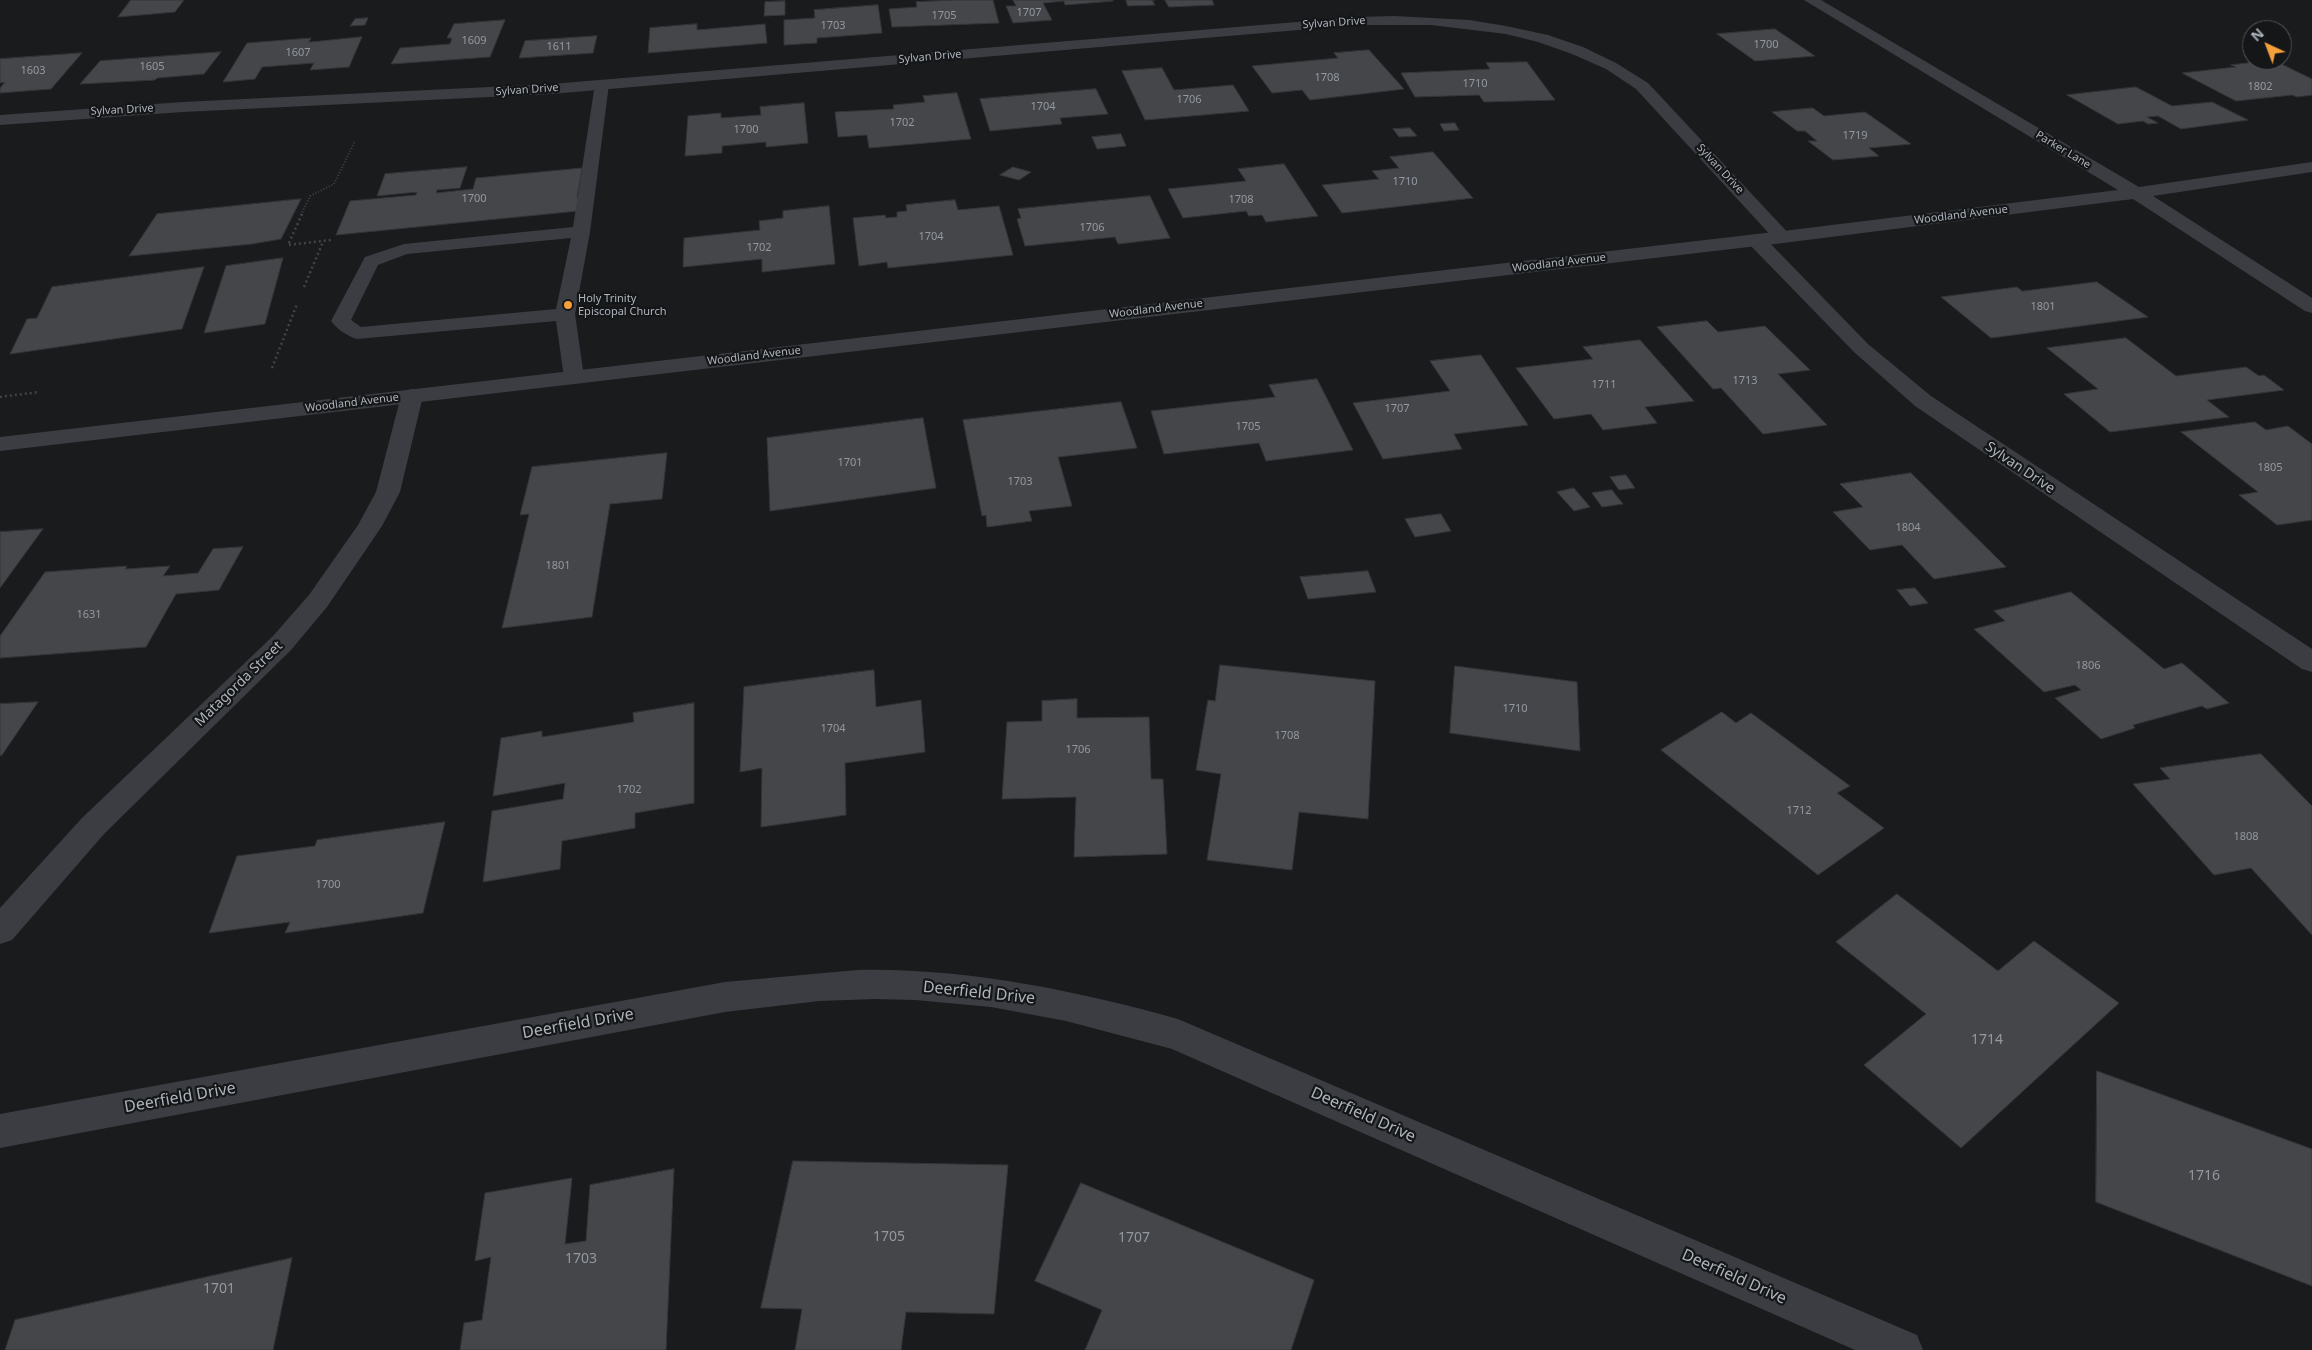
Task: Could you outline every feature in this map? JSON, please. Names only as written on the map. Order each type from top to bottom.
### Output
[{"type":"street","name":"Parker Lane","points":[[1811,0],[2136,193],[2312,307]]},
{"type":"street","name":"Sylvan Drive","points":[[0,120],[155,108],[469,93],[602,84],[1357,21],[1416,20],[1477,26],[1517,33],[1562,45],[1598,59],[1630,77],[1642,86],[1783,237]]},
{"type":"street","name":"Woodland Avenue","points":[[0,444],[1783,237],[2136,193],[2312,168]]},
{"type":"street","name":"Sylvan Drive","points":[[1756,240],[1861,348],[1923,401],[2312,662]]},
{"type":"street","name":"Matagorda Street","points":[[0,930],[93,826],[282,643],[318,601],[352,554],[388,492],[412,396]]},
{"type":"street","name":"Deerfield Drive","points":[[0,1131],[725,997],[820,986],[875,984],[945,986],[1028,996],[1113,1015],[1178,1035],[1902,1350]]},
{"type":"lane","points":[[574,377],[565,314],[581,232],[602,84]]},
{"type":"lane","points":[[565,314],[357,333],[342,321],[371,261],[404,249],[581,232]]},
{"type":"building","points":[[131,0],[184,0],[175,12],[118,17]]},
{"type":"building","points":[[993,0],[999,23],[892,27],[889,9],[917,7],[916,2]]},
{"type":"building","points":[[1013,0],[1113,1],[1065,5],[1064,1],[1043,3],[1052,20],[1013,23],[1006,6],[1016,6]]},
{"type":"building","points":[[1126,0],[1152,0],[1155,5],[1128,6]]},
{"type":"building","points":[[1165,0],[1212,0],[1214,5],[1169,7]]},
{"type":"building","points":[[785,1],[785,15],[764,16],[765,2]]},
{"type":"building","points":[[878,5],[882,33],[817,38],[817,43],[784,45],[784,20],[815,18],[814,10]]},
{"type":"building","points":[[368,18],[365,25],[350,26],[355,19]]},
{"type":"building","points":[[505,20],[490,57],[391,64],[400,48],[450,44],[452,38],[447,38],[454,24]]},
{"type":"building","points":[[697,24],[697,30],[765,24],[767,43],[648,53],[650,28]]},
{"type":"building","points":[[1775,29],[1815,56],[1755,61],[1717,34]]},
{"type":"building","points":[[597,36],[593,53],[519,58],[525,41]]},
{"type":"building","points":[[362,37],[349,67],[310,70],[314,63],[262,67],[255,79],[223,82],[247,43],[311,38],[309,42]]},
{"type":"building","points":[[1369,50],[1404,89],[1310,100],[1302,90],[1272,93],[1252,66],[1338,58],[1334,53]]},
{"type":"building","points":[[221,52],[204,74],[157,78],[155,80],[80,84],[100,61]]},
{"type":"building","points":[[82,53],[51,89],[0,93],[0,88],[5,82],[0,83],[0,59]]},
{"type":"building","points":[[1527,62],[1555,100],[1484,102],[1479,95],[1415,97],[1401,73],[1490,69],[1486,63]]},
{"type":"building","points":[[2242,64],[2242,70],[2292,69],[2312,79],[2312,95],[2297,97],[2292,95],[2236,101],[2182,73],[2236,67],[2231,65]]},
{"type":"building","points":[[1162,68],[1174,90],[1233,85],[1249,111],[1145,120],[1122,71]]},
{"type":"building","points":[[2136,87],[2172,106],[2212,102],[2248,120],[2181,129],[2158,116],[2147,117],[2158,123],[2148,124],[2143,121],[2118,124],[2067,95]]},
{"type":"building","points":[[1096,89],[1108,114],[1060,118],[1062,124],[990,131],[980,99]]},
{"type":"building","points":[[957,93],[971,139],[869,148],[867,135],[838,137],[835,112],[894,109],[893,105],[925,102],[923,96]]},
{"type":"building","points":[[804,103],[808,143],[766,147],[766,142],[722,146],[722,153],[685,156],[688,116],[721,113],[721,118],[761,115],[760,107]]},
{"type":"building","points":[[1813,108],[1824,116],[1865,112],[1911,144],[1869,148],[1879,156],[1833,160],[1808,141],[1817,141],[1805,131],[1797,131],[1772,112]]},
{"type":"building","points":[[1455,123],[1459,130],[1444,131],[1440,124]]},
{"type":"building","points":[[1410,128],[1417,136],[1399,137],[1393,129]]},
{"type":"building","points":[[1121,134],[1126,146],[1097,149],[1092,137]]},
{"type":"building","points":[[1433,152],[1473,198],[1342,213],[1322,185],[1379,179],[1372,171],[1399,168],[1390,157]]},
{"type":"building","points":[[1284,164],[1318,216],[1266,222],[1262,215],[1249,216],[1246,211],[1183,218],[1168,189],[1246,181],[1238,169]]},
{"type":"building","points":[[467,167],[460,188],[437,190],[436,193],[473,189],[476,178],[582,168],[577,198],[580,197],[578,211],[336,235],[350,201],[416,195],[417,192],[377,196],[385,174]]},
{"type":"building","points":[[1013,167],[1031,172],[1019,180],[1000,175]]},
{"type":"building","points":[[1150,196],[1170,238],[1118,244],[1115,237],[1025,246],[1017,219],[1021,218],[1018,209]]},
{"type":"building","points":[[301,199],[281,239],[252,244],[129,256],[157,214]]},
{"type":"building","points":[[955,200],[958,210],[999,206],[1013,255],[888,268],[887,262],[859,266],[853,218],[885,215],[886,218],[897,217],[897,212],[907,211],[906,205]]},
{"type":"building","points":[[829,206],[835,264],[762,272],[762,259],[683,267],[684,238],[760,230],[759,221],[783,218],[783,211]]},
{"type":"building","points":[[283,258],[265,324],[204,333],[226,266]]},
{"type":"building","points":[[204,267],[182,329],[10,354],[27,319],[37,318],[52,287]]},
{"type":"building","points":[[2097,282],[2148,317],[1991,338],[1941,297],[2017,287],[2022,291]]},
{"type":"building","points":[[1707,321],[1718,332],[1765,326],[1810,370],[1778,374],[1827,425],[1763,434],[1721,388],[1713,389],[1657,327]]},
{"type":"building","points":[[2126,338],[2176,376],[2246,367],[2259,376],[2264,375],[2284,390],[2207,400],[2229,417],[2110,432],[2064,394],[2098,389],[2047,348]]},
{"type":"building","points":[[1640,340],[1694,401],[1645,407],[1657,423],[1603,430],[1591,414],[1554,419],[1516,368],[1593,359],[1583,347]]},
{"type":"building","points":[[1481,355],[1528,425],[1454,434],[1462,449],[1383,459],[1353,403],[1450,391],[1430,361]]},
{"type":"building","points":[[1317,379],[1353,450],[1266,461],[1259,443],[1164,454],[1151,411],[1275,397],[1269,385]]},
{"type":"building","points":[[1121,402],[1137,448],[1058,457],[1072,506],[1029,511],[1032,521],[987,527],[986,515],[982,516],[963,420]]},
{"type":"building","points":[[923,418],[936,488],[770,511],[767,438]]},
{"type":"building","points":[[2255,422],[2266,430],[2288,426],[2312,444],[2312,520],[2277,525],[2239,495],[2258,492],[2181,432]]},
{"type":"building","points":[[667,453],[662,499],[610,504],[592,617],[502,628],[529,514],[520,515],[532,467]]},
{"type":"building","points":[[1911,473],[2006,567],[1934,579],[1902,545],[1870,550],[1833,512],[1863,507],[1840,484]]},
{"type":"building","points":[[1626,475],[1635,488],[1619,490],[1610,477]]},
{"type":"building","points":[[1574,488],[1590,507],[1574,511],[1557,492]]},
{"type":"building","points":[[1612,490],[1623,504],[1602,507],[1592,493]]},
{"type":"building","points":[[1441,514],[1451,531],[1415,537],[1405,519]]},
{"type":"building","points":[[43,529],[0,588],[0,532]]},
{"type":"building","points":[[243,547],[219,590],[176,594],[146,647],[0,658],[0,636],[45,572],[127,566],[125,569],[170,566],[163,576],[198,573],[213,549]]},
{"type":"building","points":[[1368,571],[1376,592],[1308,599],[1300,577]]},
{"type":"building","points":[[1915,588],[1928,603],[1910,606],[1897,590]]},
{"type":"building","points":[[2071,592],[2164,669],[2182,663],[2229,703],[2207,709],[2202,706],[2133,725],[2135,728],[2101,739],[2055,698],[2081,690],[2075,685],[2044,692],[1974,629],[2005,621],[1994,611]]},
{"type":"building","points":[[1220,665],[1375,681],[1368,819],[1299,812],[1292,870],[1207,860],[1221,774],[1196,770],[1208,700],[1215,701]]},
{"type":"building","points":[[1455,666],[1577,682],[1580,751],[1450,733]]},
{"type":"building","points":[[874,670],[876,707],[921,700],[925,752],[845,763],[846,815],[761,827],[762,768],[740,772],[744,687]]},
{"type":"building","points":[[1077,699],[1077,718],[1149,717],[1151,779],[1163,779],[1167,854],[1074,857],[1076,797],[1002,799],[1007,722],[1042,721],[1042,701]]},
{"type":"building","points":[[38,702],[2,755],[0,756],[0,704]]},
{"type":"building","points":[[694,703],[694,803],[635,813],[635,828],[562,841],[560,869],[483,882],[492,811],[563,799],[565,783],[493,796],[501,738],[542,731],[542,737],[634,722],[633,713]]},
{"type":"building","points":[[1722,712],[1736,723],[1751,713],[1850,786],[1837,793],[1884,828],[1818,875],[1661,750]]},
{"type":"building","points":[[2261,754],[2312,806],[2312,935],[2251,868],[2214,875],[2133,784],[2170,779],[2160,768]]},
{"type":"building","points":[[445,822],[423,913],[285,933],[290,922],[209,933],[237,856],[315,846],[317,840]]},
{"type":"building","points":[[1897,894],[1998,971],[2034,941],[2119,1003],[1961,1148],[1864,1065],[1926,1014],[1836,942]]},
{"type":"building","points":[[2097,1071],[2312,1149],[2312,1286],[2096,1202]]},
{"type":"building","points":[[793,1161],[1008,1165],[994,1314],[906,1312],[901,1350],[795,1350],[802,1309],[761,1308]]},
{"type":"building","points":[[674,1169],[666,1350],[460,1350],[464,1323],[482,1320],[491,1257],[475,1261],[485,1193],[572,1178],[565,1244],[586,1241],[590,1185]]},
{"type":"building","points":[[1081,1183],[1314,1280],[1291,1350],[1085,1350],[1102,1310],[1035,1281]]},
{"type":"building","points":[[292,1258],[273,1350],[5,1350],[15,1320]]},
{"type":"place","name":"Holy Trinity Episcopal Church","points":[[568,305]]}]
